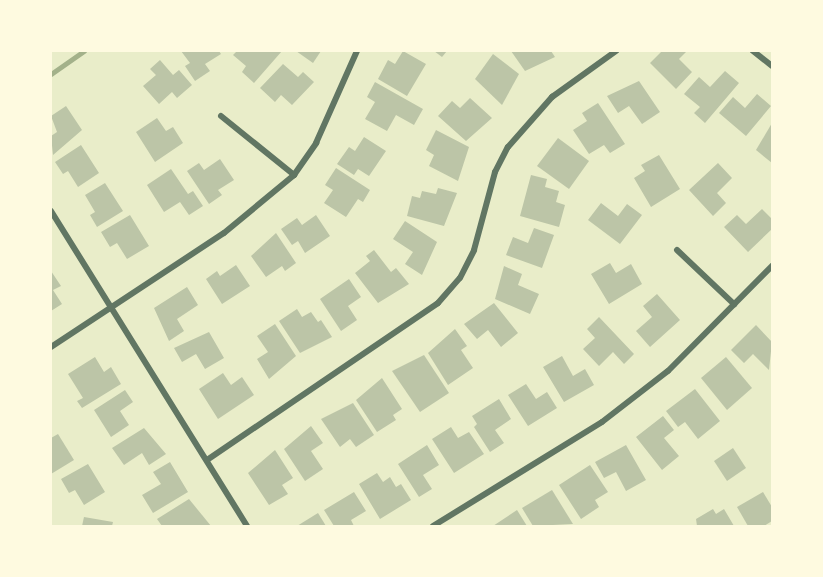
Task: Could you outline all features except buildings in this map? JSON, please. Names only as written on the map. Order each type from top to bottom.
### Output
[{"type":"street","points":[[51,347],[224,233],[294,175],[316,143],[357,51]]},
{"type":"street","points":[[207,460],[438,303],[460,279],[474,250],[495,172],[508,147],[552,97],[616,51]]},
{"type":"street","points":[[753,51],[772,66]]},
{"type":"street","points":[[221,116],[294,175]]},
{"type":"street","points":[[51,211],[247,526]]},
{"type":"street","points":[[677,250],[734,303]]},
{"type":"street","points":[[433,526],[602,422],[668,370],[772,266]]},
{"type":"waterway","points":[[51,74],[84,51]]}]
